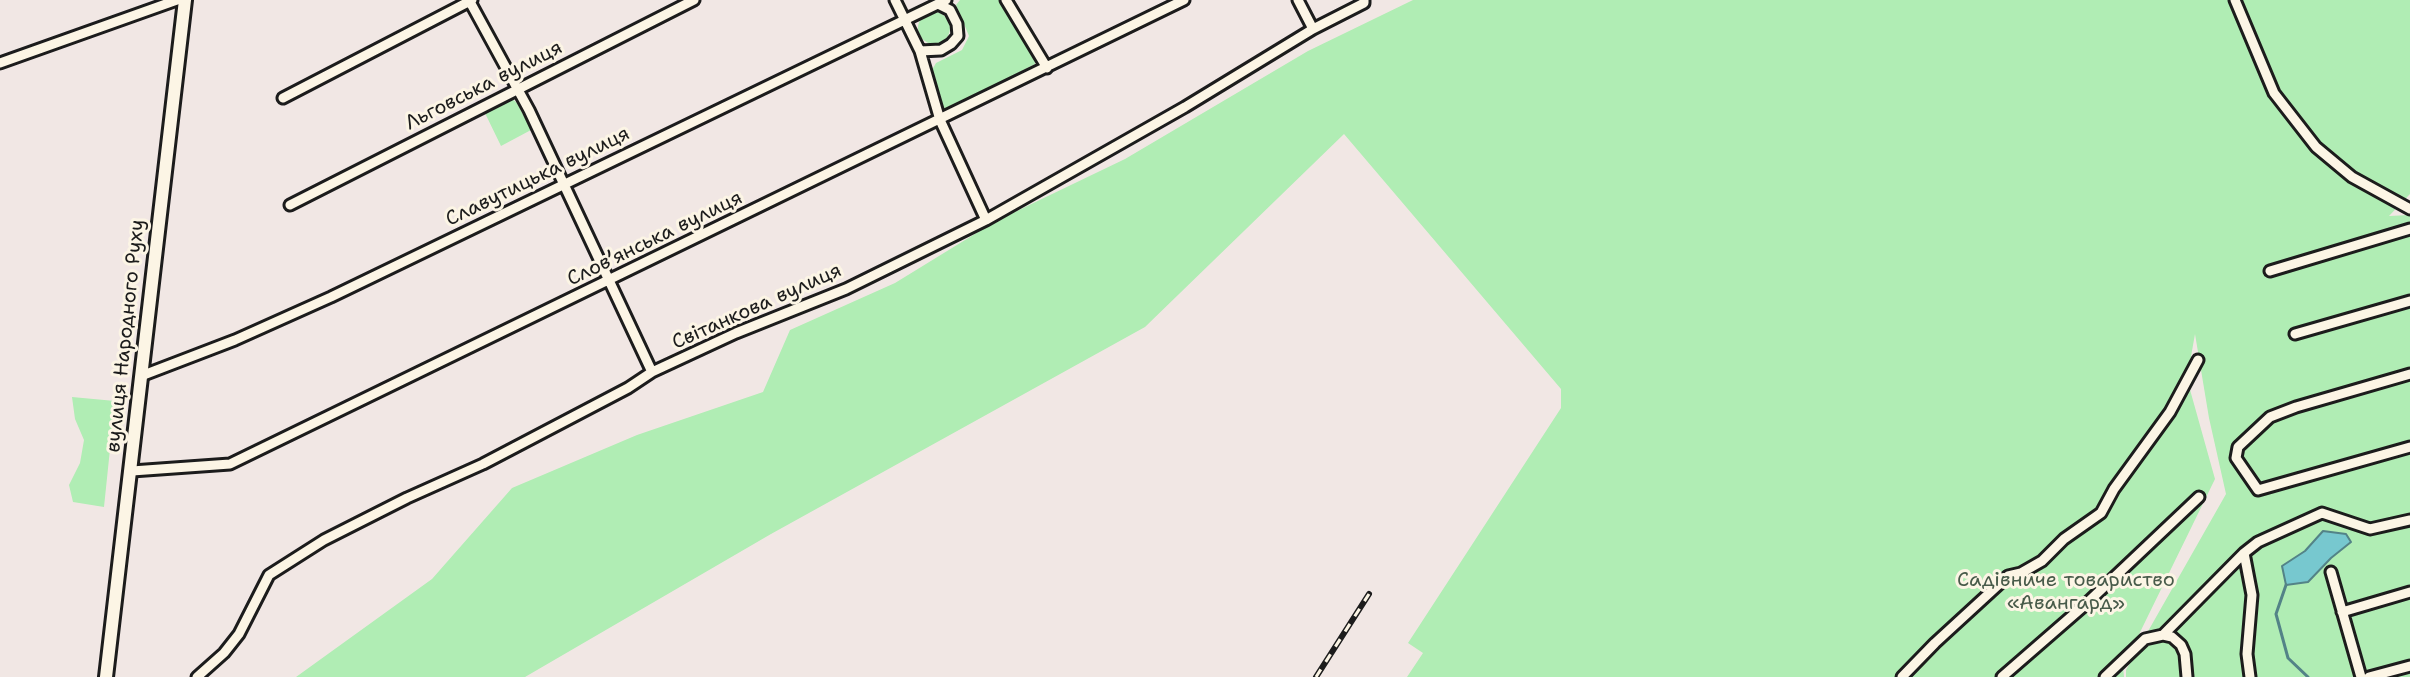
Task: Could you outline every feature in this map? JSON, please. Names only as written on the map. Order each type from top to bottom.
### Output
[{"type":"main road","name":"вулиця Народного Руху","points":[[106,677],[185,0]]},
{"type":"street","points":[[0,63],[177,0]]},
{"type":"street","points":[[283,98],[470,0],[518,88],[652,372]]},
{"type":"street","name":"Льговська вулиця","points":[[290,205],[694,0]]},
{"type":"street","points":[[895,0],[920,51],[940,120],[986,220]]},
{"type":"street","points":[[1006,0],[1047,68]]},
{"type":"street","name":"Словʼянська вулиця","points":[[132,471],[230,464],[1184,0]]},
{"type":"street","points":[[1298,0],[1313,29]]},
{"type":"street","name":"Світанкова вулиця","points":[[197,677],[224,653],[239,634],[269,575],[324,540],[483,464],[628,388],[652,372],[736,333],[846,289],[986,220],[1313,29],[1364,3],[1364,0]]},
{"type":"street","points":[[2235,0],[2274,93],[2316,147],[2352,177],[2410,209]]},
{"type":"street","points":[[920,51],[941,50],[958,36],[957,24],[942,2]]},
{"type":"street","name":"Славутицька вулиця","points":[[141,376],[249,334],[942,2]]},
{"type":"street","points":[[2270,271],[2410,229]]},
{"type":"street","points":[[2295,334],[2410,301]]},
{"type":"street","points":[[1902,677],[2008,576],[2021,573],[2042,561],[2064,539],[2101,513],[2114,489],[2170,412],[2198,360]]},
{"type":"street","points":[[2410,374],[2270,417],[2238,447],[2236,458],[2258,490],[2410,447]]},
{"type":"street","points":[[2002,677],[2087,603],[2199,497]]},
{"type":"street","points":[[2163,635],[2258,542],[2322,513],[2370,529],[2410,520]]},
{"type":"street","points":[[2244,553],[2252,595],[2247,654],[2250,677]]},
{"type":"street","points":[[2331,572],[2361,677]]},
{"type":"street","points":[[2342,612],[2410,592]]},
{"type":"street","points":[[2105,677],[2145,639],[2163,635],[2172,637],[2181,645],[2187,677]]},
{"type":"street","points":[[2369,677],[2410,666]]},
{"type":"green space","points":[[960,0],[1000,0],[1034,56],[1035,64],[945,110],[939,104],[932,70],[936,63],[962,50],[969,36],[956,5]]},
{"type":"green space","name":"Садівниче товариство «Авангард»","points":[[1413,0],[2410,0],[2410,194],[2389,216],[2410,215],[2410,677],[2126,677],[2126,670],[2226,494],[2195,334],[2187,379],[2215,479],[2123,667],[2124,677],[1407,677],[1423,653],[1408,643],[1561,408],[1561,389],[1344,134],[1145,327],[771,534],[525,677],[296,677],[432,579],[512,488],[637,435],[763,392],[790,330],[895,283],[996,221],[1125,159],[1308,51]]},
{"type":"green space","points":[[934,12],[945,17],[950,28],[945,39],[934,44],[923,39],[918,28],[923,17]]},
{"type":"green space","points":[[510,97],[517,103],[531,130],[501,146],[483,109]]},
{"type":"green space","points":[[72,397],[115,401],[104,507],[73,502],[69,485],[80,463],[84,440],[75,419]]},
{"type":"water","points":[[2323,531],[2346,534],[2351,542],[2308,582],[2286,585],[2282,566],[2305,551]]},
{"type":"waterway","points":[[2286,585],[2276,614],[2288,658],[2308,677]]},
{"type":"railway","points":[[1316,677],[1369,594]]}]
